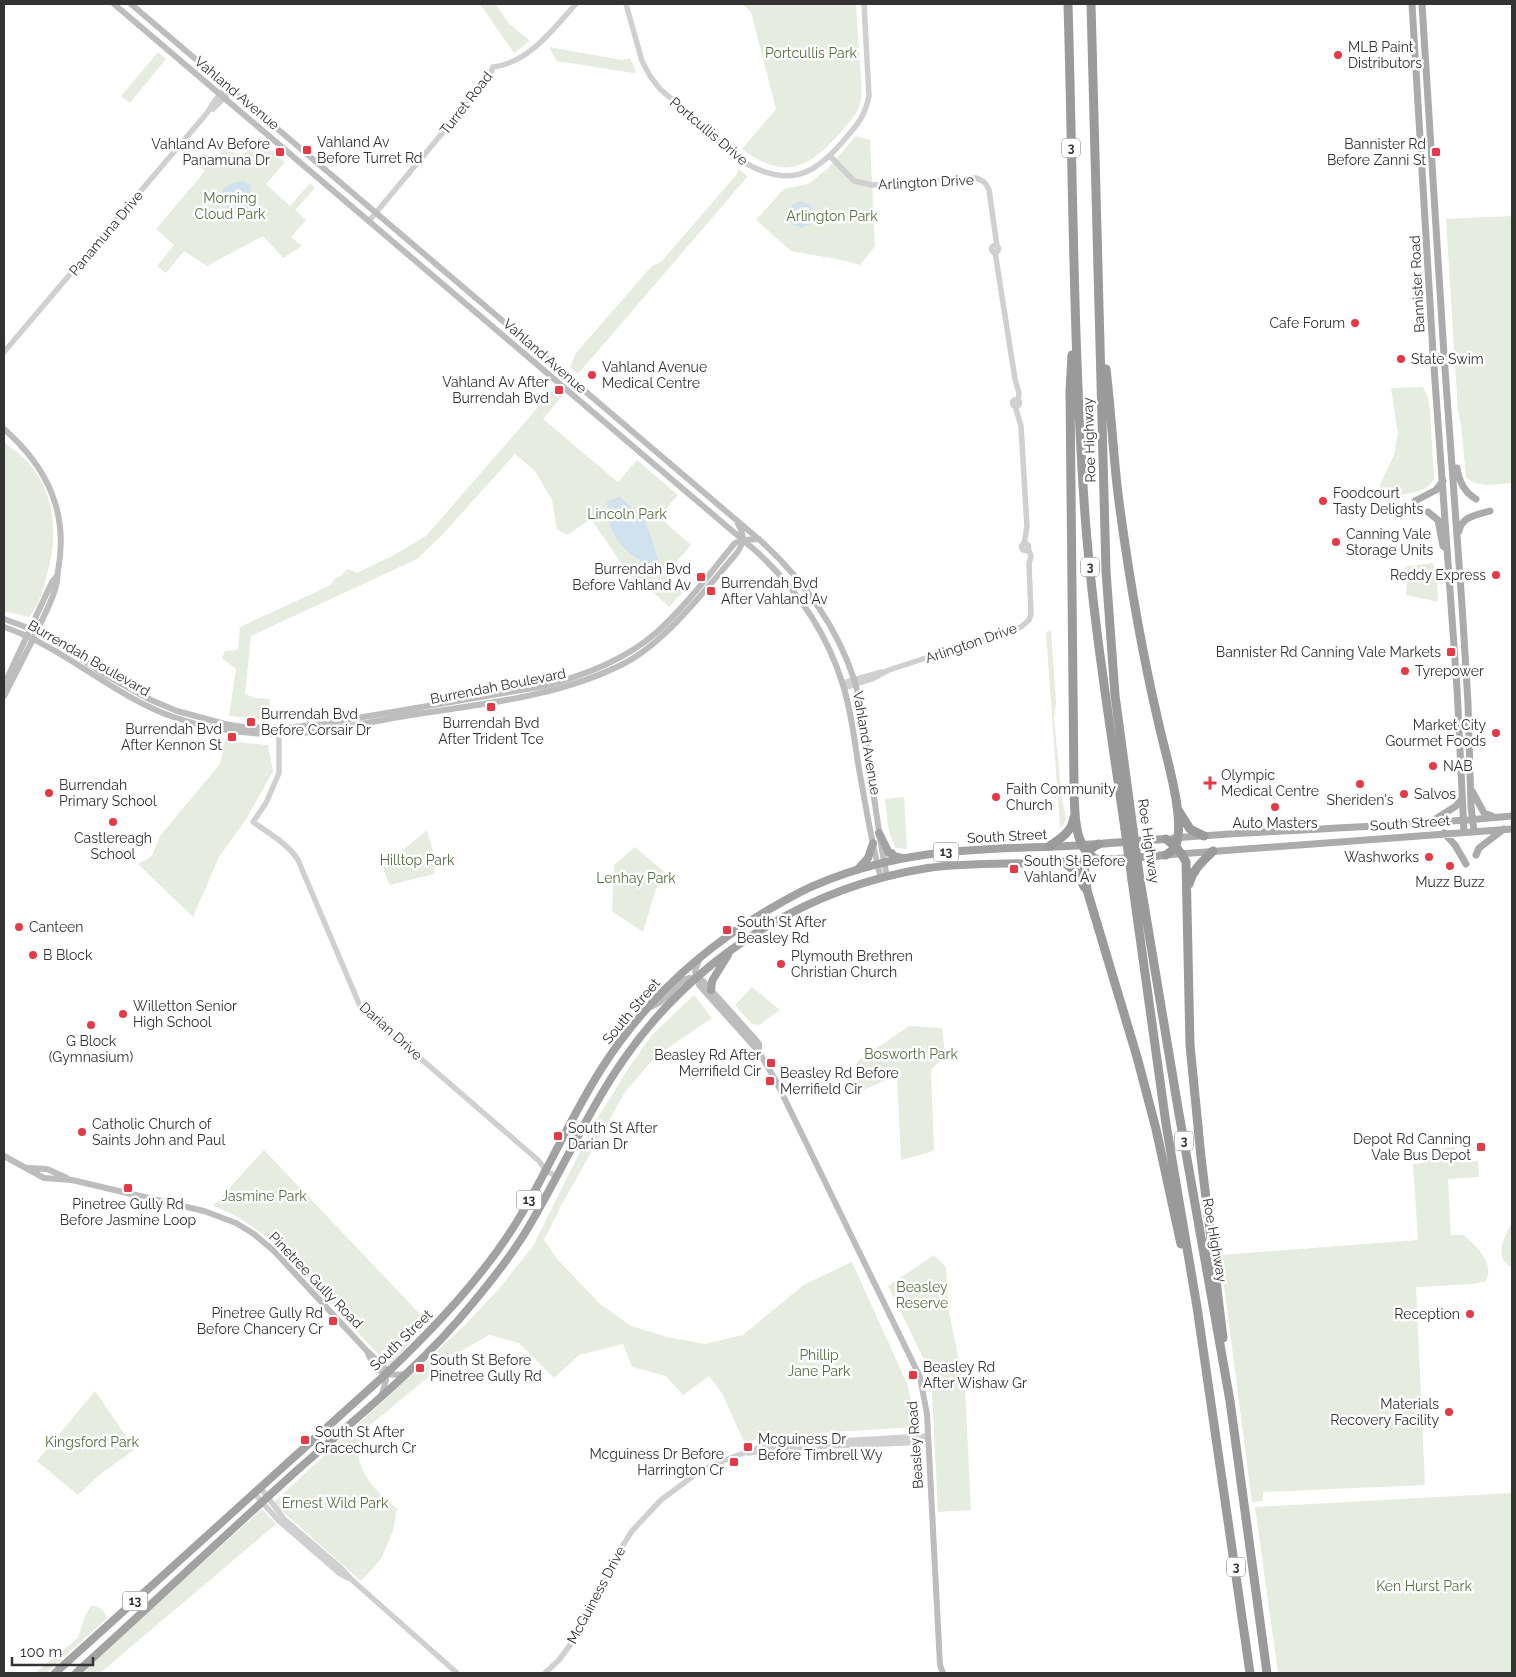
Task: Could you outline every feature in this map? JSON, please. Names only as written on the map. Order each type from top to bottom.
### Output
[{"type":"highway","name":"Roe Highway","points":[[1068,4],[1075,303],[1082,460],[1095,613],[1129,829],[1166,1124],[1197,1307],[1250,1673]]},
{"type":"highway","name":"Roe Highway","points":[[1090,4],[1108,599],[1115,695],[1129,829]]},
{"type":"highway","points":[[1050,846],[1066,835],[1073,825],[1075,809],[1070,391],[1075,303]]},
{"type":"highway","points":[[1099,322],[1111,408],[1118,493],[1132,589],[1149,682],[1177,807],[1179,829],[1177,842],[1186,862],[1190,1045],[1230,1401]]},
{"type":"highway","points":[[1177,807],[1190,829],[1204,836]]},
{"type":"highway","points":[[1075,809],[1084,853],[1087,890],[1138,1056],[1197,1307]]},
{"type":"highway","points":[[879,833],[888,853],[904,859]]},
{"type":"highway","points":[[1084,853],[1099,844],[1166,839],[1177,842]]},
{"type":"highway","points":[[1166,855],[1177,842]]},
{"type":"highway","points":[[855,871],[868,858],[873,843]]},
{"type":"highway","name":"South Street","points":[[55,1673],[386,1374],[429,1332],[473,1283],[507,1237],[548,1167],[600,1071],[624,1036],[670,984],[700,957],[750,921],[785,900],[818,884],[855,871],[904,859],[952,852],[1050,846],[1084,853]]},
{"type":"highway","points":[[1188,897],[1193,874],[1214,851]]},
{"type":"highway","points":[[1084,853],[1100,860]]},
{"type":"highway","name":"South Street","points":[[76,1673],[268,1496],[406,1374],[457,1322],[503,1266],[527,1230],[623,1060],[668,1004],[696,977],[760,930],[820,900],[884,878],[915,870],[947,866],[1064,862],[1084,853]]},
{"type":"highway","name":"South Street","points":[[1100,860],[1166,855]]},
{"type":"highway","points":[[1064,862],[1076,872],[1087,890]]},
{"type":"highway","name":"Roe Highway","points":[[1136,880],[1230,1401],[1267,1673]]},
{"type":"highway","points":[[711,990],[712,981],[717,971],[733,948]]},
{"type":"main road","name":"Vahland Avenue","points":[[114,4],[743,540],[780,575],[813,617],[844,686],[873,843],[881,864]]},
{"type":"main road","name":"Vahland Avenue","points":[[131,4],[759,539],[791,570],[818,606],[838,641],[854,682],[864,731],[884,878]]},
{"type":"main road","name":"Bannister Road","points":[[1412,4],[1433,353],[1444,481],[1464,832]]},
{"type":"main road","name":"Bannister Road","points":[[1422,4],[1468,702],[1470,787],[1474,831]]},
{"type":"main road","points":[[4,429],[39,467],[50,487],[59,516],[61,534],[57,584],[4,696]]},
{"type":"main road","points":[[1452,459],[1457,466],[1458,476],[1464,490],[1476,499]]},
{"type":"main road","points":[[1414,501],[1436,490],[1444,481]]},
{"type":"main road","points":[[1457,536],[1462,522],[1490,510]]},
{"type":"main road","points":[[1428,512],[1438,520],[1443,546],[1448,550]]},
{"type":"main road","points":[[736,520],[742,529],[743,540],[759,539]]},
{"type":"main road","name":"Burrendah Boulevard","points":[[4,627],[31,637],[121,693],[175,718],[225,730],[279,731],[539,687],[584,674],[626,654],[656,633],[680,610],[735,543],[743,540]]},
{"type":"main road","name":"Burrendah Boulevard","points":[[4,619],[34,630],[60,643],[125,687],[177,711],[229,725],[279,731]]},
{"type":"main road","points":[[4,685],[31,637]]},
{"type":"main road","points":[[1470,787],[1484,813],[1495,817]]},
{"type":"main road","points":[[1431,821],[1456,806],[1462,798]]},
{"type":"main road","name":"South Street","points":[[1177,842],[1204,836],[1372,827],[1512,816]]},
{"type":"main road","points":[[1476,855],[1479,848],[1508,829]]},
{"type":"main road","name":"South Street","points":[[1166,855],[1508,829]]},
{"type":"main road","points":[[1444,833],[1455,845],[1466,864]]},
{"type":"main road","points":[[647,1008],[663,1000],[686,978],[696,977],[695,971],[700,957]]},
{"type":"main road","name":"Beasley Road","points":[[696,977],[703,981],[756,1040],[759,1044],[759,1052]]},
{"type":"main road","name":"Beasley Road","points":[[696,977],[699,985],[759,1052],[776,1081],[920,1377],[926,1405],[941,1673]]},
{"type":"main road","name":"Pinetree Gully Road","points":[[4,1156],[44,1178],[72,1180],[204,1210],[236,1223],[254,1234],[274,1251],[367,1351],[370,1360],[381,1372],[386,1374]]},
{"type":"main road","points":[[382,1394],[386,1374],[406,1374]]},
{"type":"street","name":"Turret Road","points":[[369,221],[489,77],[493,67],[504,66],[514,62],[530,51],[576,4]]},
{"type":"street","name":"Portcullis Drive","points":[[626,4],[644,65],[650,76],[666,94],[745,163],[759,171],[772,175],[792,176],[813,170],[830,156],[860,121],[866,110],[869,96],[864,4]]},
{"type":"street","name":"Panamuna Drive","points":[[4,352],[230,88]]},
{"type":"street","name":"Arlington Drive","points":[[830,156],[854,180],[872,185],[976,178],[987,184],[1017,403],[1021,418],[1027,527],[1026,547],[1031,559],[1029,564],[1031,614],[1029,620],[1021,627],[844,686]]},
{"type":"street","name":"Darian Drive","points":[[279,731],[278,773],[266,803],[253,822],[286,846],[298,860],[360,1006],[539,1161],[558,1173]]},
{"type":"street","name":"McGuiness Drive","points":[[545,1673],[559,1660],[573,1641],[587,1617],[614,1558],[632,1531],[670,1492],[696,1474],[715,1464],[746,1454],[754,1449],[786,1444],[928,1439]]},
{"type":"street","points":[[257,1490],[268,1496],[284,1519],[457,1673]]},
{"type":"street","points":[[257,1490],[262,1502],[288,1530],[338,1573],[352,1580]]},
{"type":"green space","points":[[480,4],[496,4],[509,24],[530,41],[514,53]]},
{"type":"green space","name":"Portcullis Park","points":[[742,4],[856,4],[861,85],[860,104],[853,117],[826,147],[815,157],[793,167],[769,165],[742,149],[776,109],[751,12]]},
{"type":"green space","points":[[549,47],[622,60],[630,58],[636,72],[557,61]]},
{"type":"green space","points":[[158,52],[166,59],[130,103],[121,96]]},
{"type":"green space","name":"Arlington Park","points":[[856,136],[870,140],[875,246],[860,265],[791,251],[756,220],[784,189],[808,184],[827,169]]},
{"type":"green space","name":"Morning Cloud Park","points":[[258,138],[285,162],[266,184],[290,206],[310,183],[315,188],[295,210],[306,220],[291,237],[302,246],[283,258],[263,236],[207,266],[184,251],[166,273],[157,266],[174,245],[156,229],[205,171],[183,152],[186,148],[208,167],[227,146],[240,158]]},
{"type":"green space","points":[[738,169],[748,176],[578,374],[570,367],[576,353],[651,267],[662,261],[737,174]]},
{"type":"green space","points":[[1512,216],[1512,483],[1482,484],[1471,481],[1466,477],[1461,424],[1458,412],[1446,219]]},
{"type":"green space","points":[[1423,387],[1428,398],[1430,411],[1434,479],[1426,488],[1416,492],[1399,495],[1388,494],[1383,492],[1380,485],[1394,455],[1398,434],[1391,388]]},
{"type":"green space","name":"Lincoln Park","points":[[553,390],[562,396],[543,419],[618,482],[637,460],[678,495],[659,517],[691,545],[665,575],[683,592],[669,607],[652,591],[637,586],[591,519],[567,535],[557,529],[552,500],[535,471],[515,454],[442,535],[417,559],[251,636],[245,694],[254,698],[270,699],[268,720],[229,716],[236,669],[222,658],[225,651],[238,650],[240,627],[331,585],[334,579],[341,576],[347,569],[357,573],[394,555],[426,536]]},
{"type":"green space","points":[[4,442],[27,462],[39,477],[50,504],[52,518],[53,547],[50,561],[40,597],[29,617],[4,611]]},
{"type":"green space","points":[[1433,563],[1437,575],[1438,602],[1406,595],[1405,567]]},
{"type":"green space","points":[[1051,630],[1056,702],[1054,718],[1062,800],[1066,818],[1060,828],[1046,632]]},
{"type":"green space","points":[[225,741],[268,745],[273,771],[247,818],[219,857],[193,917],[138,864],[152,856],[160,836],[220,764]]},
{"type":"green space","points":[[904,797],[907,849],[896,848],[893,843],[888,824],[885,799]]},
{"type":"green space","name":"Hilltop Park","points":[[427,830],[435,859],[434,874],[390,885],[381,864],[407,847]]},
{"type":"green space","name":"Lenhay Park","points":[[635,847],[669,876],[656,889],[643,932],[612,911],[614,865]]},
{"type":"green space","points":[[752,987],[780,1010],[759,1025],[752,1024],[735,1005]]},
{"type":"green space","name":"Phillip Jane Park","points":[[694,995],[712,1018],[656,1056],[625,1092],[544,1240],[558,1260],[600,1304],[631,1326],[667,1337],[705,1344],[743,1335],[805,1284],[852,1262],[908,1386],[916,1427],[785,1435],[744,1442],[722,1393],[709,1376],[683,1395],[666,1376],[632,1367],[623,1344],[579,1355],[554,1378],[519,1343],[489,1335],[456,1354],[364,1430],[358,1444],[360,1464],[369,1481],[397,1509],[393,1531],[381,1559],[361,1581],[273,1503],[464,1326],[498,1290],[533,1246],[595,1122],[630,1066],[652,1035]]},
{"type":"green space","name":"Bosworth Park","points":[[909,1026],[942,1028],[945,1055],[931,1070],[934,1151],[901,1160],[897,1075],[852,1095],[846,1083],[858,1061]]},
{"type":"green space","points":[[1455,1147],[1456,1162],[1478,1161],[1479,1177],[1448,1179],[1451,1235],[1464,1235],[1474,1245],[1486,1261],[1488,1274],[1486,1281],[1474,1284],[1416,1287],[1425,1485],[1263,1492],[1263,1501],[1252,1502],[1220,1255],[1418,1240],[1413,1164],[1423,1163],[1422,1151]]},
{"type":"green space","name":"Jasmine Park","points":[[264,1150],[418,1312],[425,1326],[389,1366],[275,1243],[237,1217],[213,1206]]},
{"type":"green space","points":[[1511,1224],[1512,1267],[1506,1263],[1501,1253],[1503,1242]]},
{"type":"green space","name":"Beasley Reserve","points":[[934,1255],[946,1267],[949,1313],[965,1388],[971,1510],[938,1512],[931,1374],[888,1286]]},
{"type":"green space","name":"Kingsford Park","points":[[95,1391],[135,1449],[99,1475],[78,1495],[37,1461]]},
{"type":"green space","name":"Ken Hurst Park","points":[[1512,1493],[1512,1673],[1278,1673],[1255,1507]]},
{"type":"green space","points":[[262,1509],[276,1524],[100,1673],[81,1673]]},
{"type":"green space","points":[[91,1606],[97,1606],[101,1609],[107,1618],[46,1673],[35,1673],[78,1638],[85,1616]]},
{"type":"water","points":[[244,181],[250,185],[251,189],[245,210],[239,213],[225,206],[221,199],[222,191],[229,185]]},
{"type":"water","points":[[800,201],[810,204],[814,213],[811,223],[802,228],[792,224],[788,215],[791,206]],"holes":[[[798,208],[803,208],[807,216],[804,220],[799,220],[795,217],[795,212]]]},
{"type":"water","points":[[620,497],[644,519],[653,542],[660,570],[631,554],[619,543],[615,536],[610,525],[607,501]]},
{"type":"place","name":"MLB Paint Distributors","points":[[1338,55]]},
{"type":"place","name":"Vahland Av Before Turret Rd","points":[[307,150]]},
{"type":"place","name":"Vahland Av Before Panamuna Dr","points":[[280,152]]},
{"type":"place","name":"Bannister Rd Before Zanni St","points":[[1436,152]]},
{"type":"place","name":"Cafe Forum","points":[[1355,323]]},
{"type":"place","name":"State Swim","points":[[1401,359]]},
{"type":"place","name":"Vahland Avenue Medical Centre","points":[[592,375]]},
{"type":"place","name":"Vahland Av After Burrendah Bvd","points":[[559,390]]},
{"type":"place","name":"Foodcourt Tasty Delights","points":[[1323,501]]},
{"type":"place","name":"Canning Vale Storage Units","points":[[1336,542]]},
{"type":"place","name":"Reddy Express","points":[[1496,575]]},
{"type":"place","name":"Burrendah Bvd Before Vahland Av","points":[[701,577]]},
{"type":"place","name":"Burrendah Bvd After Vahland Av","points":[[711,591]]},
{"type":"place","name":"Bannister Rd Canning Vale Markets","points":[[1451,652]]},
{"type":"place","name":"Tyrepower","points":[[1405,671]]},
{"type":"place","name":"Burrendah Bvd After Trident Tce","points":[[491,707]]},
{"type":"place","name":"Burrendah Bvd Before Corsair Dr","points":[[251,722]]},
{"type":"place","name":"Market City Gourmet Foods","points":[[1496,733]]},
{"type":"place","name":"Burrendah Bvd After Kennon St","points":[[232,737]]},
{"type":"place","name":"NAB","points":[[1433,766]]},
{"type":"place","name":"Olympic Medical Centre","points":[[1210,783]]},
{"type":"place","name":"Sheriden's","points":[[1360,784]]},
{"type":"place","name":"Burrendah Primary School","points":[[49,793]]},
{"type":"place","name":"Salvos","points":[[1404,794]]},
{"type":"place","name":"Faith Community Church","points":[[996,797]]},
{"type":"place","name":"Auto Masters","points":[[1275,807]]},
{"type":"place","name":"Castlereagh School","points":[[113,822]]},
{"type":"place","name":"Washworks","points":[[1429,857]]},
{"type":"place","name":"Muzz Buzz","points":[[1450,866]]},
{"type":"place","name":"South St Before Vahland Av","points":[[1014,869]]},
{"type":"place","name":"Canteen","points":[[19,927]]},
{"type":"place","name":"South St After Beasley Rd","points":[[727,930]]},
{"type":"place","name":"B Block","points":[[33,955]]},
{"type":"place","name":"Plymouth Brethren Christian Church","points":[[781,964]]},
{"type":"place","name":"Willetton Senior High School","points":[[123,1014]]},
{"type":"place","name":"G Block (Gymnasium)","points":[[91,1025]]},
{"type":"place","name":"Beasley Rd After Merrifield Cir","points":[[771,1063]]},
{"type":"place","name":"Beasley Rd Before Merrifield Cir","points":[[770,1081]]},
{"type":"place","name":"Catholic Church of Saints John and Paul","points":[[82,1132]]},
{"type":"place","name":"South St After Darian Dr","points":[[558,1136]]},
{"type":"place","name":"Depot Rd Canning Vale Bus Depot","points":[[1481,1147]]},
{"type":"place","name":"Pinetree Gully Rd Before Jasmine Loop","points":[[128,1188]]},
{"type":"place","name":"Reception","points":[[1470,1314]]},
{"type":"place","name":"Pinetree Gully Rd Before Chancery Cr","points":[[333,1321]]},
{"type":"place","name":"South St Before Pinetree Gully Rd","points":[[420,1368]]},
{"type":"place","name":"Beasley Rd After Wishaw Gr","points":[[913,1375]]},
{"type":"place","name":"Materials Recovery Facility","points":[[1449,1412]]},
{"type":"place","name":"South St After Gracechurch Cr","points":[[305,1440]]},
{"type":"place","name":"Mcguiness Dr Before Timbrell Wy","points":[[748,1447]]},
{"type":"place","name":"Mcguiness Dr Before Harrington Cr","points":[[734,1462]]},
{"type":"park label","name":"Ernest Wild Park","points":[[335,1503]]}]
